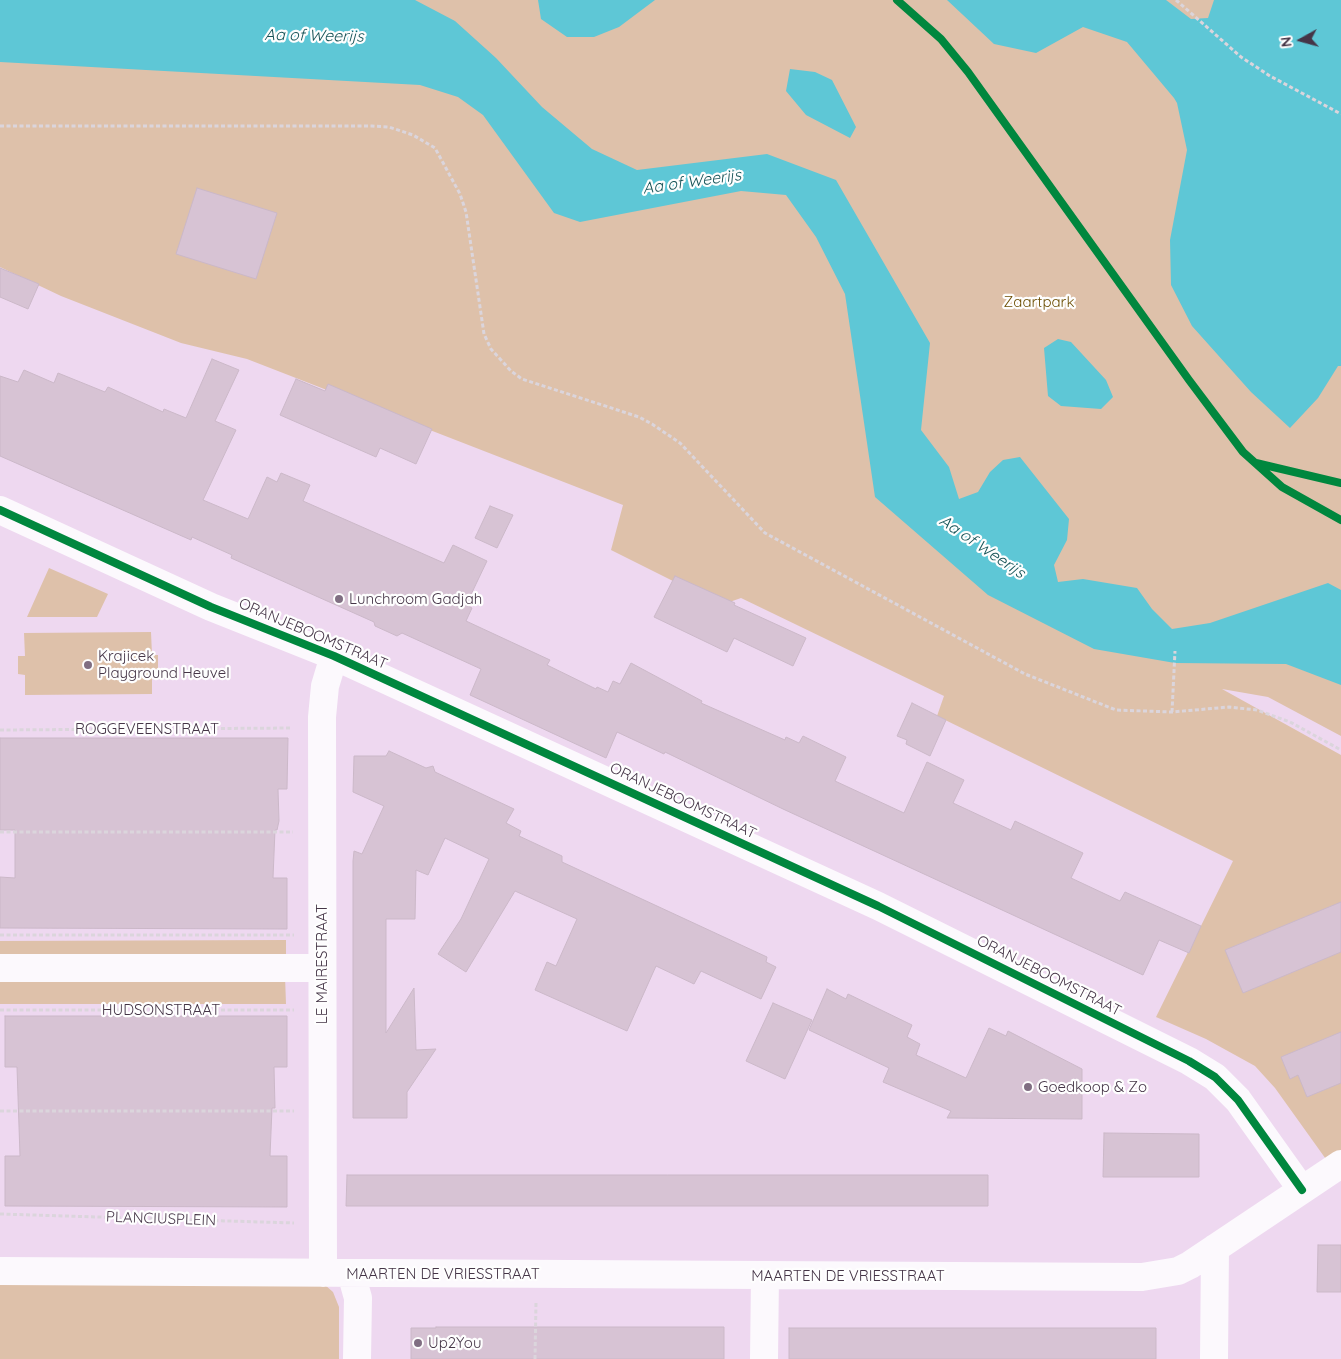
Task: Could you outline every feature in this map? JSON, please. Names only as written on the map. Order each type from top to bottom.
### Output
[{"type":"street","name":"ORANJEBOOMSTRAAT","points":[[0,510],[211,607],[334,656],[878,906],[1188,1061],[1215,1078],[1238,1100],[1302,1190]]},
{"type":"street","name":"LE MAIRESTRAAT","points":[[322,1273],[322,717],[325,686],[334,656]]},
{"type":"street","points":[[0,968],[322,968]]},
{"type":"street","name":"MAARTEN DE VRIESSTRAAT","points":[[322,1273],[1142,1278],[1178,1272],[1341,1164]]},
{"type":"street","points":[[1214,1359],[1215,1248]]},
{"type":"street","points":[[0,1271],[322,1273]]},
{"type":"street","points":[[351,1274],[358,1298],[357,1359]]},
{"type":"street","points":[[764,1359],[765,1275]]},
{"type":"path","points":[[1176,0],[1241,57],[1270,76],[1341,114]]},
{"type":"path","points":[[0,126],[372,126],[389,127],[413,135],[435,148],[460,194],[466,212],[484,334],[491,349],[510,372],[522,379],[639,417],[652,424],[680,443],[765,534],[1025,674],[1102,706],[1129,712],[1172,712],[1229,707],[1257,710],[1290,722],[1341,750]]},
{"type":"path","points":[[1172,712],[1175,651]]},
{"type":"path","points":[[0,832],[287,832]]},
{"type":"path","points":[[0,935],[321,935]]},
{"type":"path","points":[[0,1110],[294,1111]]},
{"type":"path","points":[[536,1274],[536,1359]]},
{"type":"green space","name":"Zaartpark","points":[[0,0],[1341,0],[1341,736],[1268,697],[1222,689],[1341,755],[1341,1153],[1328,1162],[1275,1088],[1255,1066],[1206,1039],[1156,1017],[1233,861],[937,716],[944,696],[741,598],[721,605],[611,550],[623,505],[247,359],[181,343],[61,296],[0,267]]},
{"type":"green space","points":[[49,568],[108,594],[97,617],[27,617]]},
{"type":"green space","name":"Krajicek Playground Heuvel","points":[[151,632],[152,655],[158,655],[158,674],[152,674],[152,694],[25,695],[25,675],[18,674],[18,656],[25,656],[24,633]]},
{"type":"green space","points":[[286,940],[286,960],[0,959],[0,941]]},
{"type":"green space","points":[[0,976],[285,976],[286,1004],[0,1004]]},
{"type":"green space","points":[[0,1283],[325,1285],[333,1292],[339,1307],[339,1359],[0,1359]]},
{"type":"water","name":"Aa of Weerijs","points":[[0,0],[415,0],[455,21],[496,58],[542,107],[592,149],[637,170],[767,154],[836,180],[930,343],[921,430],[949,467],[959,499],[978,492],[990,472],[1003,460],[1020,457],[1069,519],[1067,540],[1054,565],[1058,582],[1083,579],[1137,588],[1152,609],[1172,629],[1210,623],[1328,583],[1341,590],[1341,685],[1286,664],[1175,663],[1094,649],[988,595],[875,497],[845,294],[816,237],[786,195],[741,191],[580,222],[554,213],[483,115],[458,97],[420,85],[0,62]]},
{"type":"water","points":[[538,0],[655,0],[619,27],[594,37],[567,37],[541,19]]},
{"type":"water","points":[[947,0],[1166,0],[1191,19],[1208,18],[1214,0],[1341,0],[1341,366],[1338,366],[1318,398],[1290,428],[1251,392],[1192,326],[1171,285],[1170,240],[1187,150],[1177,103],[1174,98],[1127,42],[1083,27],[1036,53],[994,44]]},
{"type":"water","points":[[790,69],[815,72],[832,80],[856,127],[850,138],[806,115],[786,91]]},
{"type":"water","points":[[1058,339],[1071,342],[1106,380],[1113,397],[1101,409],[1061,406],[1048,396],[1044,348]]},
{"type":"building","points":[[197,188],[277,213],[256,279],[176,254]]},
{"type":"building","points":[[0,268],[39,284],[28,309],[0,297]]},
{"type":"building","points":[[212,359],[239,370],[215,421],[236,430],[203,500],[248,519],[267,477],[277,482],[281,473],[310,485],[303,501],[444,563],[453,545],[487,561],[466,605],[472,608],[466,621],[550,660],[547,665],[596,689],[597,687],[608,692],[613,681],[620,684],[631,663],[702,701],[701,703],[785,740],[786,737],[799,743],[803,736],[846,757],[835,781],[904,813],[927,762],[964,780],[953,803],[1011,830],[1015,821],[1083,853],[1071,878],[1120,901],[1125,892],[1201,926],[1189,953],[1159,940],[1143,975],[783,809],[665,752],[664,754],[617,732],[606,758],[470,695],[481,669],[402,633],[397,636],[375,626],[374,622],[231,558],[232,555],[192,537],[191,540],[0,456],[0,376],[18,382],[24,370],[54,383],[58,373],[105,392],[108,387],[163,412],[164,409],[186,418]]},
{"type":"building","points":[[296,379],[325,391],[328,384],[432,429],[416,464],[380,448],[376,457],[280,415]]},
{"type":"building","points":[[490,506],[513,515],[497,548],[475,538]]},
{"type":"building","points":[[675,576],[806,638],[793,666],[734,638],[727,652],[654,617]]},
{"type":"building","points":[[912,703],[946,720],[930,756],[906,744],[907,740],[897,736]]},
{"type":"building","points":[[0,738],[288,738],[287,789],[278,789],[279,821],[277,830],[275,830],[273,878],[287,878],[287,929],[0,928],[0,877],[15,878],[15,830],[0,830]]},
{"type":"building","points":[[389,751],[426,768],[433,766],[435,772],[514,809],[506,823],[521,831],[519,836],[562,856],[562,862],[767,957],[766,962],[776,967],[761,999],[701,971],[694,984],[656,966],[627,1031],[535,990],[547,962],[556,966],[577,919],[515,891],[466,972],[438,954],[461,919],[489,859],[445,838],[428,875],[416,870],[415,919],[386,919],[386,1033],[414,988],[416,1050],[436,1049],[407,1092],[407,1118],[353,1118],[353,861],[354,851],[362,854],[384,806],[353,792],[354,756],[386,756]]},
{"type":"building","points":[[1341,902],[1341,952],[1243,993],[1225,950]]},
{"type":"building","points":[[827,989],[846,999],[848,994],[912,1025],[907,1037],[920,1044],[916,1055],[966,1078],[989,1028],[1006,1036],[1008,1031],[1082,1069],[1082,1119],[947,1118],[951,1111],[883,1082],[889,1068],[809,1030]]},
{"type":"building","points":[[773,1003],[812,1020],[785,1079],[746,1061]]},
{"type":"building","points":[[5,1016],[287,1016],[287,1067],[274,1067],[275,1108],[272,1108],[270,1156],[287,1156],[287,1207],[5,1206],[5,1156],[20,1156],[17,1067],[5,1067]]},
{"type":"building","points":[[1341,1032],[1341,1083],[1307,1097],[1298,1075],[1290,1079],[1281,1057]]},
{"type":"building","points":[[1104,1133],[1199,1134],[1199,1177],[1103,1177]]},
{"type":"building","points":[[347,1175],[988,1175],[988,1206],[346,1206]]},
{"type":"building","points":[[1318,1245],[1341,1245],[1341,1292],[1317,1292]]},
{"type":"building","points":[[724,1327],[724,1359],[411,1359],[411,1328]]},
{"type":"building","points":[[789,1328],[1156,1328],[1156,1359],[789,1359]]},
{"type":"cycle path","points":[[897,0],[941,39],[968,72],[1189,380],[1243,452],[1282,487],[1341,520]]},
{"type":"cycle path","points":[[1256,463],[1341,483]]},
{"type":"cycle path","points":[[0,510],[211,607],[334,656],[878,906],[1189,1061],[1215,1077],[1238,1100],[1302,1190]]},
{"type":"place","name":"Lunchroom Gadjah","points":[[339,599]]},
{"type":"place","name":"Krajicek Playground Heuvel","points":[[88,665]]},
{"type":"place","name":"Goedkoop & Zo","points":[[1028,1087]]},
{"type":"place","name":"Up2You","points":[[418,1343]]}]
